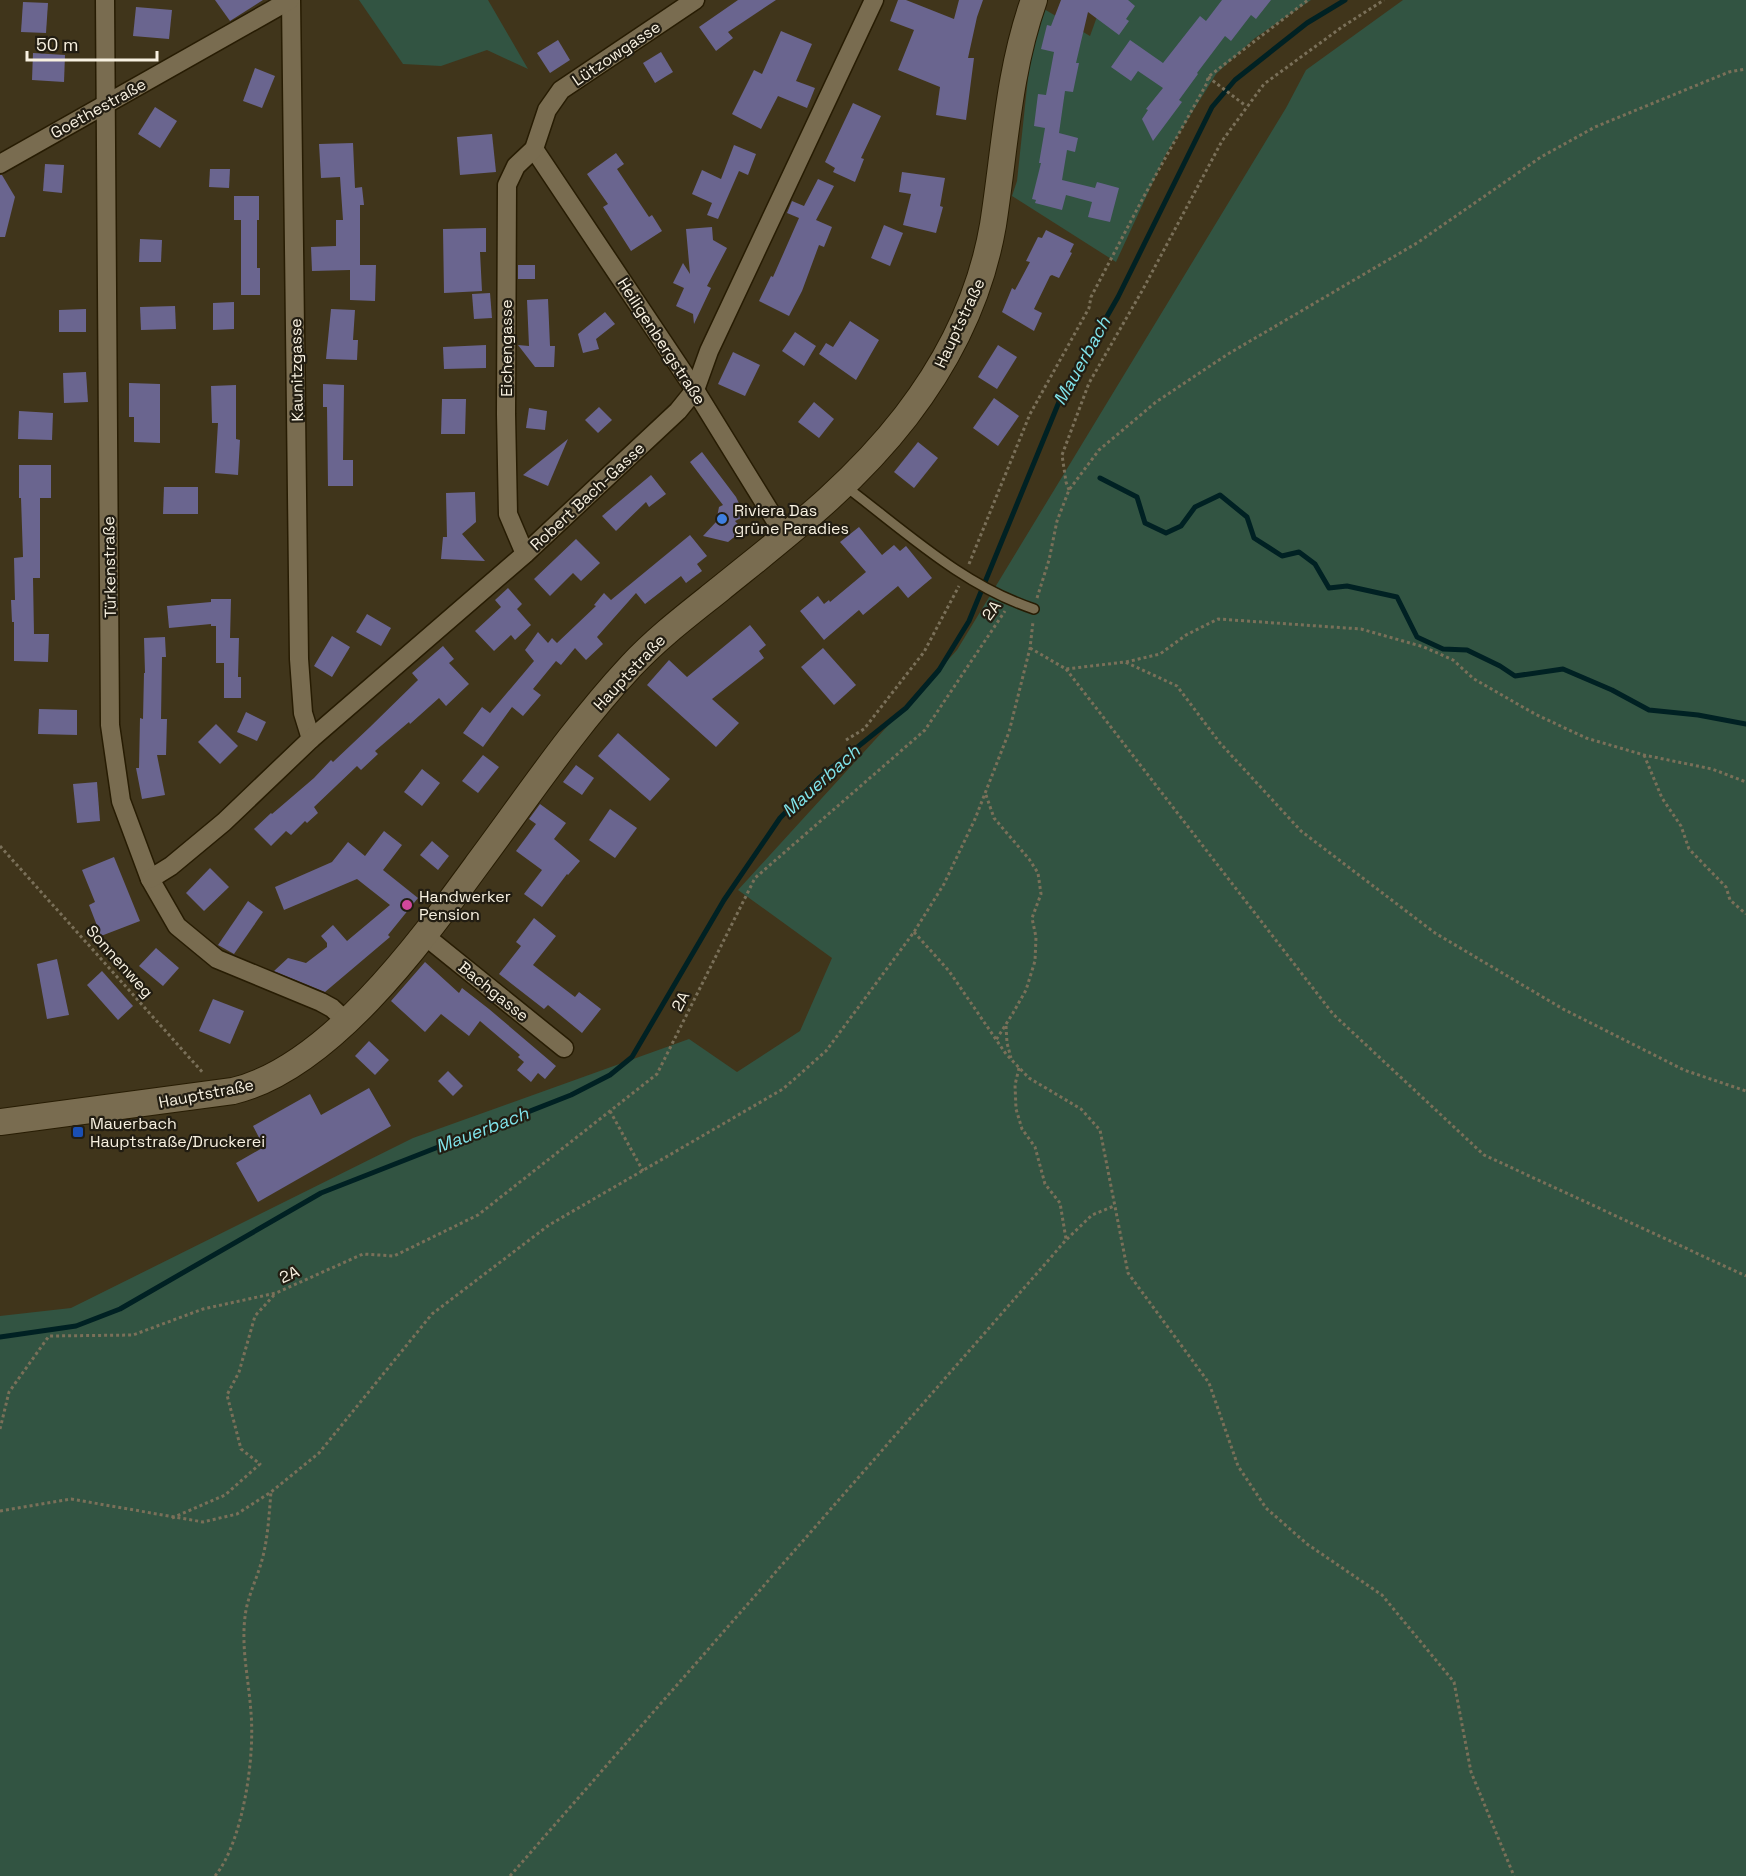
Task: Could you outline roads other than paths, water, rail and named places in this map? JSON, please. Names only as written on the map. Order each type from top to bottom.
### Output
[{"type":"main road","name":"Hauptstraße","points":[[0,1122],[221,1093],[244,1088],[279,1073],[307,1056],[346,1021],[424,935],[572,737],[633,663],[670,629],[845,486],[889,438],[920,397],[949,351],[974,298],[989,248],[1014,74],[1024,29],[1034,0]]},
{"type":"street","name":"Türkenstraße","points":[[105,0],[110,725],[121,801],[150,879],[177,926],[217,959],[321,1002],[332,1008],[346,1021]]},
{"type":"street","name":"Goethestraße","points":[[0,164],[291,0]]},
{"type":"street","name":"Kaunitzgasse","points":[[291,0],[299,659],[303,713],[311,739]]},
{"type":"street","name":"Lützowgasse","points":[[534,149],[547,110],[561,90],[695,0]]},
{"type":"street","name":"Robert Bach-Gasse","points":[[150,879],[171,866],[224,822],[311,739],[525,554],[678,411],[695,390],[709,351],[874,0]]},
{"type":"street","name":"Heiligenbergstraße","points":[[534,149],[695,390],[786,536]]},
{"type":"street","name":"Eichengasse","points":[[525,554],[508,514],[507,185],[516,166],[534,149]]},
{"type":"street","name":"Bachgasse","points":[[424,935],[564,1048]]},
{"type":"lane","points":[[845,486],[964,576],[995,594],[1034,609]]},
{"type":"waterway","name":"Mauerbach","points":[[0,1337],[76,1326],[120,1309],[321,1193],[571,1095],[610,1075],[632,1057],[724,900],[780,818],[819,778],[906,708],[939,670],[969,621],[1061,397],[1118,297],[1212,107],[1235,80],[1307,23],[1345,0]]},
{"type":"waterway","points":[[1100,478],[1137,497],[1145,523],[1166,533],[1181,526],[1195,507],[1220,495],[1247,517],[1254,538],[1282,556],[1299,552],[1315,564],[1329,588],[1347,586],[1397,597],[1417,637],[1443,649],[1467,650],[1515,676],[1563,669],[1612,690],[1649,710],[1698,715],[1746,724]]},
{"type":"place","name":"Riviera Das grüne Paradies","points":[[722,519]]},
{"type":"place","name":"Handwerker Pension","points":[[407,905]]},
{"type":"place","name":"Mauerbach Hauptstraße/Druckerei","points":[[78,1132]]}]
